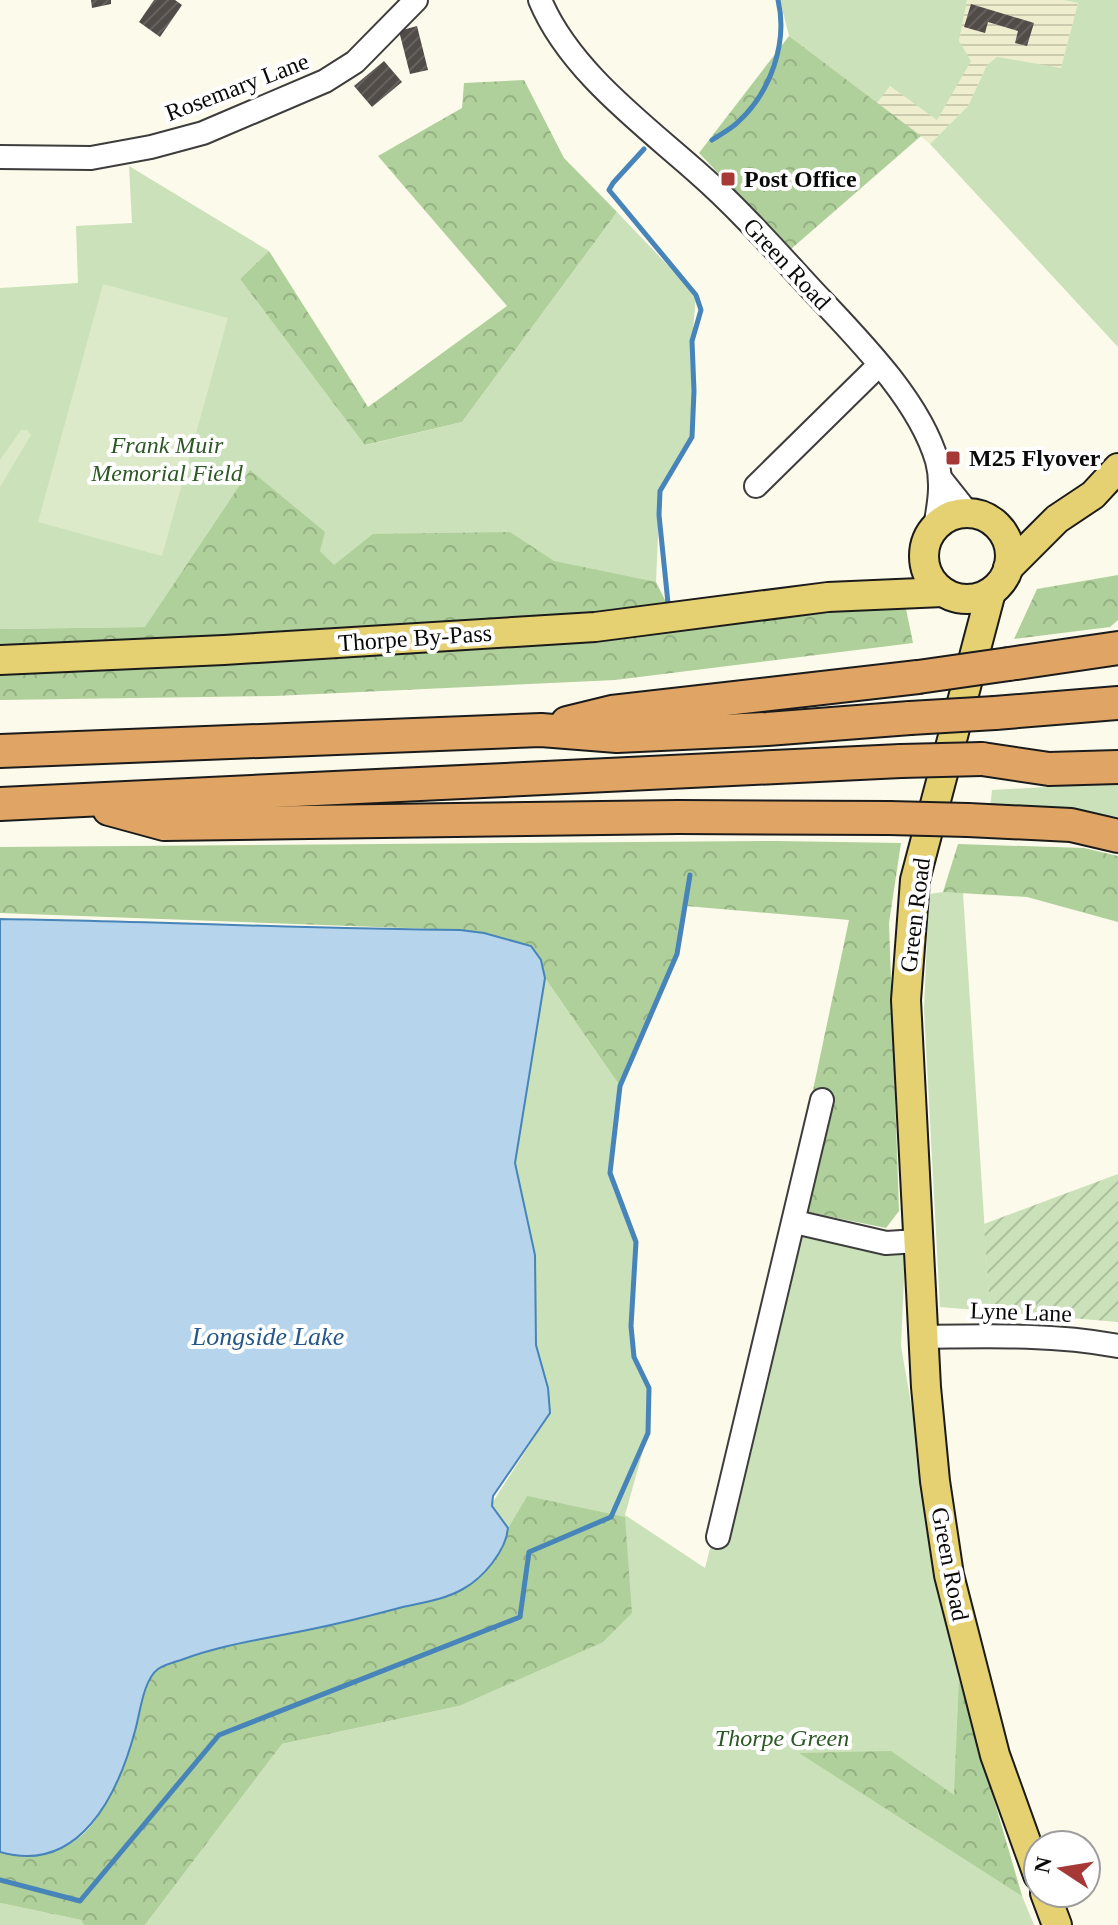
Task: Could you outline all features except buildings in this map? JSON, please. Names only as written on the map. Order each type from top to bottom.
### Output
[{"type":"highway","points":[[541,730],[612,712],[918,677],[1118,648]]},
{"type":"highway","points":[[0,751],[541,730],[617,736],[767,729],[1118,703]]},
{"type":"highway","points":[[0,804],[982,759],[1118,747]]},
{"type":"highway","points":[[982,759],[1049,769],[1118,767]]},
{"type":"highway","points":[[83,801],[164,824],[678,817],[889,818],[1071,825],[1118,836]]},
{"type":"main road","points":[[1008,568],[1057,519],[1093,495],[1118,468]]},
{"type":"main road","points":[[950,596],[975,599],[991,592],[1003,580],[1008,568],[1009,547],[1003,532],[983,516],[958,513],[942,520],[924,548],[924,565],[931,580],[950,596],[976,643]]},
{"type":"main road","points":[[995,524],[1057,519]]},
{"type":"main road","name":"Thorpe By-Pass","points":[[828,597],[874,585],[907,571],[924,556]]},
{"type":"main road","name":"Green Road","points":[[991,592],[915,880],[906,1000],[922,1337],[935,1481],[949,1575],[995,1755],[1022,1830]]},
{"type":"main road","name":"Thorpe By-Pass","points":[[0,660],[224,650],[595,627],[828,597],[950,596]]},
{"type":"street","name":"Rosemary Lane","points":[[0,157],[91,158],[203,133],[335,75],[355,62],[416,0]]},
{"type":"street","name":"Green Road","points":[[540,0],[552,26],[601,84],[765,238],[879,365],[923,429],[936,459],[941,479],[935,527]]},
{"type":"street","points":[[756,486],[879,365]]},
{"type":"street","name":"Green Road","points":[[941,479],[968,513]]},
{"type":"street","points":[[718,1537],[822,1100]]},
{"type":"street","points":[[795,1222],[886,1243],[918,1241]]},
{"type":"street","name":"Lyne Lane","points":[[922,1337],[1003,1336],[1091,1341],[1118,1346]]},
{"type":"green space","points":[[780,0],[967,0],[959,41],[971,61],[937,120],[890,86],[877,103],[789,36]]},
{"type":"green space","points":[[967,0],[1062,0],[1078,3],[1061,68],[987,65],[968,106],[930,144],[877,103],[889,85],[937,119]]},
{"type":"green space","points":[[1063,0],[1118,0],[1118,347],[930,144],[968,106],[987,65],[997,57],[1061,68],[1078,3]]},
{"type":"green space","points":[[789,36],[921,136],[791,249],[699,153]]},
{"type":"green space","points":[[524,80],[564,158],[617,212],[462,422],[365,445],[240,279],[269,251],[368,407],[507,306],[378,156],[462,108],[464,83]]},
{"type":"green space","name":"Frank Muir Memorial Field","points":[[129,166],[269,251],[240,279],[366,445],[462,422],[617,212],[696,295],[692,341],[692,437],[660,491],[656,582],[642,592],[145,627],[0,629],[0,288],[78,283],[76,226],[132,223]]},
{"type":"green space","points":[[103,284],[228,318],[162,556],[38,522]]},
{"type":"green space","points":[[21,430],[27,430],[31,435],[0,487],[0,460]]},
{"type":"green space","points":[[250,470],[325,532],[320,551],[334,565],[373,534],[510,532],[554,561],[656,582],[678,626],[905,604],[913,643],[615,680],[275,696],[0,700],[0,629],[145,627]]},
{"type":"green space","points":[[1118,575],[1118,620],[1110,627],[1014,639],[1037,589]]},
{"type":"green space","points":[[1118,783],[1118,817],[990,808],[992,790]]},
{"type":"green space","points":[[776,841],[901,843],[889,923],[899,1211],[886,1228],[788,1208],[849,920],[686,906],[677,954],[620,1086],[545,978],[531,946],[460,930],[0,913],[0,847]]},
{"type":"green space","points":[[958,844],[1084,848],[1118,856],[1118,922],[1027,897],[943,892]]},
{"type":"green space","points":[[963,893],[990,1311],[940,1307],[924,1009],[929,894]]},
{"type":"green space","name":"Thorpe Green","points":[[545,978],[620,1086],[610,1173],[636,1242],[631,1326],[634,1357],[649,1388],[648,1433],[625,1515],[705,1568],[795,1222],[905,1255],[901,1346],[959,1680],[1022,1896],[1022,1909],[1027,1909],[1034,1925],[145,1925],[282,1744],[459,1706],[527,1496],[508,1528],[491,1505],[550,1413],[536,1345],[535,1255],[515,1163]]},
{"type":"green space","points":[[1118,1174],[1118,1322],[990,1311],[984,1224]]},
{"type":"green space","points":[[527,1496],[625,1517],[632,1613],[603,1642],[459,1706],[282,1744],[145,1925],[84,1925],[81,1920],[0,1903],[0,1852],[28,1856],[55,1851],[90,1828],[107,1797],[149,1681],[157,1669],[227,1646],[341,1623],[464,1589],[496,1557],[508,1528]]},
{"type":"green space","points":[[959,1680],[1022,1896],[799,1753],[891,1751],[954,1795]]},
{"type":"green space","points":[[0,1903],[81,1920],[84,1925],[0,1925]]},
{"type":"water","name":"Longside Lake","points":[[0,919],[460,930],[531,946],[541,960],[545,978],[515,1163],[535,1255],[536,1345],[548,1388],[550,1413],[493,1496],[492,1506],[508,1528],[498,1555],[478,1578],[448,1596],[220,1648],[158,1669],[145,1689],[128,1755],[106,1803],[91,1824],[73,1840],[52,1852],[28,1856],[0,1852]]},
{"type":"waterway","points":[[712,140],[735,125],[750,110],[768,81],[781,33],[778,0]]},
{"type":"waterway","points":[[644,149],[609,190],[696,295],[701,310],[692,341],[692,437],[660,491],[659,515],[668,603]]},
{"type":"waterway","points":[[0,1880],[80,1901],[219,1735],[520,1617],[529,1552],[611,1517],[648,1433],[649,1388],[634,1357],[631,1326],[636,1242],[610,1173],[620,1086],[677,954],[690,875]]},
{"type":"place","name":"Post Office","points":[[728,179]]},
{"type":"place","name":"M25 Flyover","points":[[953,458]]}]
